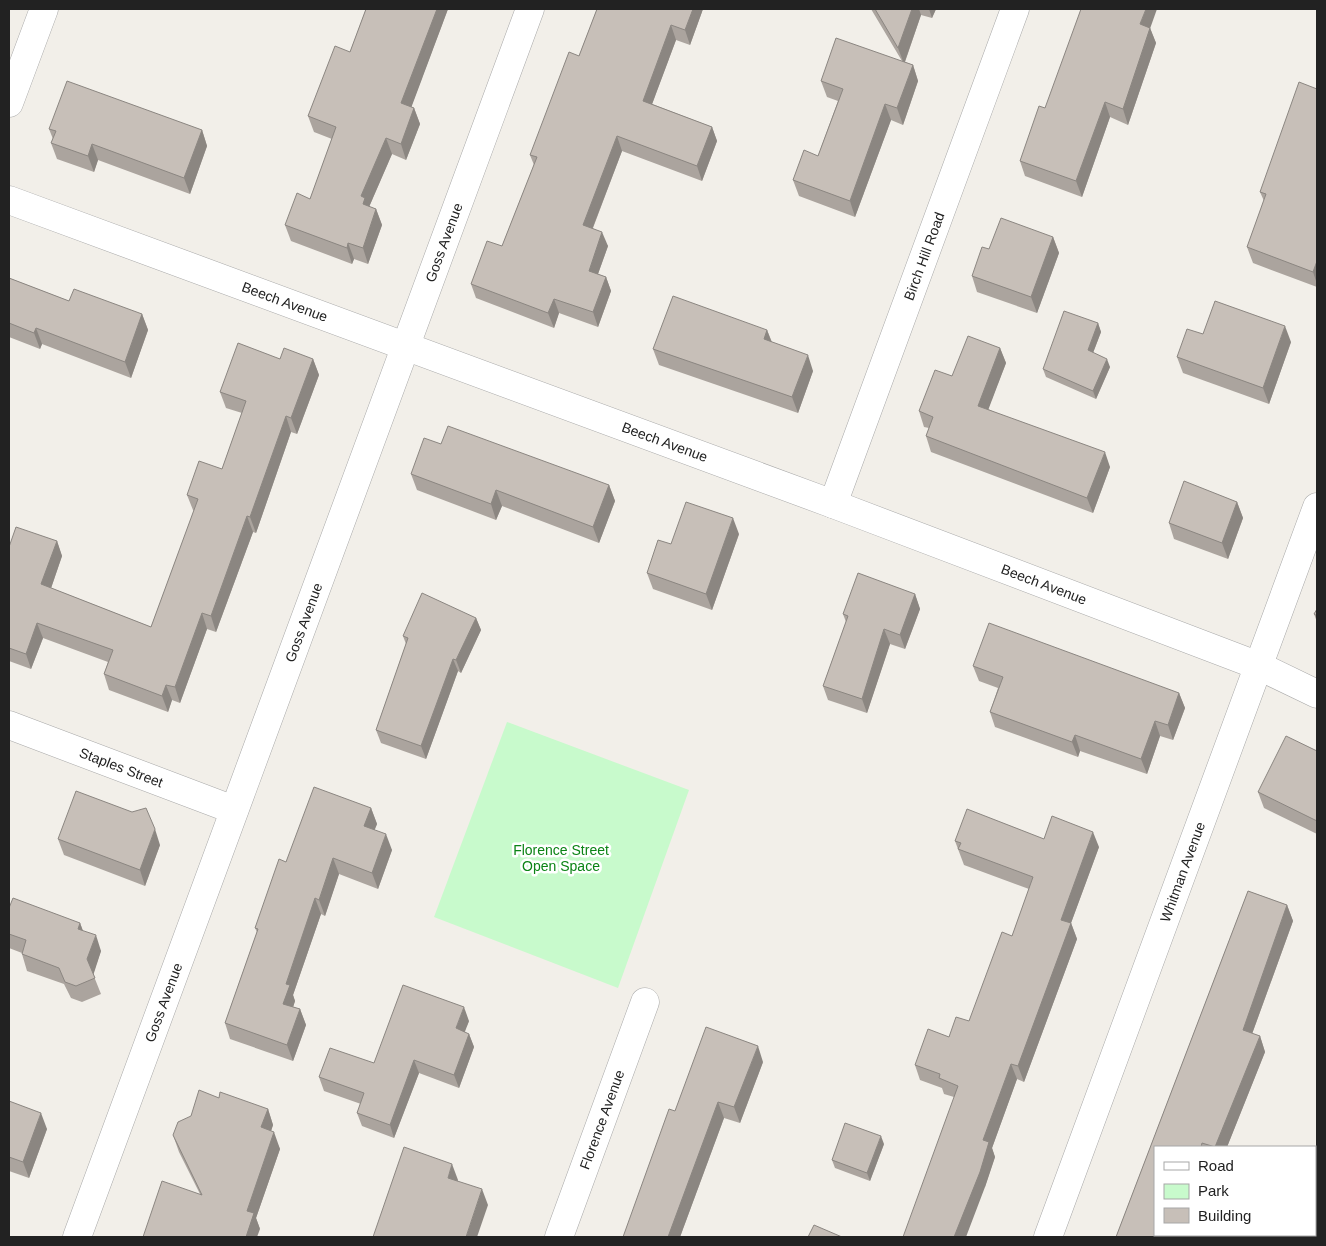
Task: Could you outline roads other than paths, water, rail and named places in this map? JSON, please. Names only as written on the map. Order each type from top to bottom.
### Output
[{"type":"street","points":[[9,103],[44,9]]},
{"type":"street","name":"Goss Avenue","points":[[77,1237],[404,345],[530,9]]},
{"type":"street","name":"Birch Hill Road","points":[[833,504],[1015,9]]},
{"type":"street","name":"Beech Avenue","points":[[9,200],[833,504],[1259,666],[1317,694]]},
{"type":"street","name":"Whitman Avenue","points":[[1048,1237],[1317,507]]},
{"type":"street","name":"Staples Street","points":[[9,726],[234,810]]},
{"type":"street","name":"Florence Avenue","points":[[559,1237],[645,1002]]},
{"type":"park label","name":"Florence Street Open Space","points":[[561,858]]}]
